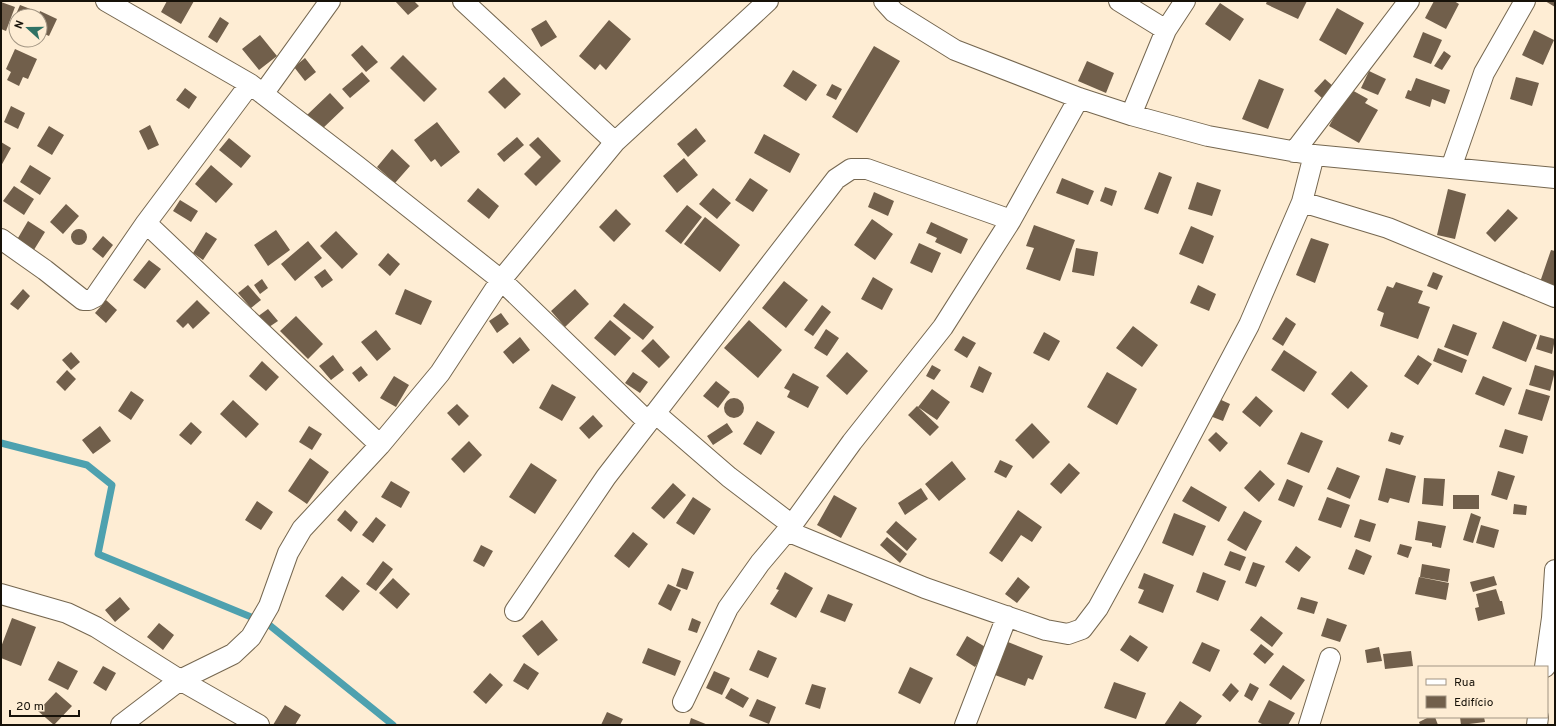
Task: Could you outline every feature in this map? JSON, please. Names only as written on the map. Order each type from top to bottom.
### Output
[{"type":"street","points":[[106,1],[257,89],[357,166],[501,280],[652,417],[728,477],[789,528],[925,588],[1046,630],[1068,634],[1082,629],[1098,608],[1249,325],[1302,202],[1314,156]]},
{"type":"street","points":[[1,240],[45,270],[83,300],[89,300],[95,297],[146,223],[330,1]]},
{"type":"street","points":[[463,1],[615,142]]},
{"type":"street","points":[[121,725],[180,680],[233,654],[251,637],[269,606],[288,553],[302,529],[380,445],[440,373],[501,280],[615,142],[768,1]]},
{"type":"street","points":[[884,1],[894,12],[955,50],[1079,98],[1131,115],[1208,136],[1314,156],[1555,178]]},
{"type":"street","points":[[1119,1],[1166,30]]},
{"type":"street","points":[[1131,115],[1166,30],[1185,1]]},
{"type":"street","points":[[1294,152],[1409,1]]},
{"type":"street","points":[[1451,168],[1484,73],[1525,1]]},
{"type":"street","points":[[684,702],[728,608],[760,563],[789,528],[852,442],[944,327],[1011,220],[1079,98]]},
{"type":"street","points":[[515,611],[606,477],[836,179],[851,169],[867,169],[1011,220]]},
{"type":"street","points":[[1302,202],[1388,228],[1555,297]]},
{"type":"street","points":[[146,223],[380,445]]},
{"type":"street","points":[[1545,666],[1552,618],[1555,570]]},
{"type":"street","points":[[1,594],[67,613],[96,626],[180,680],[259,725]]},
{"type":"street","points":[[965,725],[1007,616]]},
{"type":"street","points":[[1309,725],[1330,658]]},
{"type":"building","points":[[167,1],[194,1],[181,24],[161,12]]},
{"type":"building","points":[[395,1],[414,1],[419,6],[408,15]]},
{"type":"building","points":[[1267,1],[1307,1],[1298,19],[1266,4]]},
{"type":"building","points":[[1434,1],[1454,1],[1459,4],[1446,29],[1425,18]]},
{"type":"building","points":[[1545,1],[1555,1],[1555,7]]},
{"type":"building","points":[[1,2],[15,7],[8,8],[8,26],[6,31],[1,29]]},
{"type":"building","points":[[1220,3],[1244,19],[1230,41],[1205,24]]},
{"type":"building","points":[[20,5],[28,8],[19,8]]},
{"type":"building","points":[[1337,8],[1364,23],[1346,55],[1319,40]]},
{"type":"building","points":[[48,15],[57,19],[48,36]]},
{"type":"building","points":[[220,17],[229,23],[217,43],[208,37]]},
{"type":"building","points":[[546,20],[557,37],[541,47],[531,29]]},
{"type":"building","points":[[609,20],[631,39],[606,70],[600,64],[595,70],[579,56]]},
{"type":"building","points":[[1534,30],[1554,40],[1543,65],[1522,55]]},
{"type":"building","points":[[1423,32],[1442,40],[1431,64],[1413,57]]},
{"type":"building","points":[[260,35],[277,56],[259,70],[242,49]]},
{"type":"building","points":[[362,45],[378,62],[366,72],[351,55]]},
{"type":"building","points":[[874,46],[900,61],[857,133],[832,117]]},
{"type":"building","points":[[15,49],[37,59],[28,79],[23,77],[19,86],[7,80],[11,72],[6,69]]},
{"type":"building","points":[[1444,51],[1451,56],[1442,70],[1434,66]]},
{"type":"building","points":[[403,55],[437,89],[424,102],[390,68]]},
{"type":"building","points":[[305,58],[316,72],[305,81],[294,67]]},
{"type":"building","points":[[1087,61],[1114,73],[1106,93],[1078,81]]},
{"type":"building","points":[[793,70],[817,85],[806,101],[783,86]]},
{"type":"building","points":[[1369,71],[1386,79],[1378,95],[1361,88]]},
{"type":"building","points":[[362,72],[370,81],[350,98],[342,89]]},
{"type":"building","points":[[504,77],[521,94],[505,109],[488,92]]},
{"type":"building","points":[[1516,77],[1539,83],[1532,106],[1510,99]]},
{"type":"building","points":[[1416,78],[1450,90],[1445,104],[1432,99],[1430,107],[1405,98],[1408,90],[1411,91]]},
{"type":"building","points":[[1259,79],[1284,89],[1268,129],[1242,119]]},
{"type":"building","points":[[1325,79],[1334,87],[1323,99],[1314,91]]},
{"type":"building","points":[[832,84],[842,89],[836,100],[826,95]]},
{"type":"building","points":[[185,88],[197,97],[189,109],[176,100]]},
{"type":"building","points":[[1350,89],[1368,99],[1365,103],[1378,110],[1359,143],[1329,126]]},
{"type":"building","points":[[330,93],[344,108],[321,130],[307,115]]},
{"type":"building","points":[[11,106],[25,113],[18,129],[4,122]]},
{"type":"building","points":[[437,122],[460,152],[441,167],[435,159],[431,162],[414,140]]},
{"type":"building","points":[[150,125],[159,145],[148,150],[139,131]]},
{"type":"building","points":[[49,126],[64,135],[52,155],[37,146]]},
{"type":"building","points":[[696,128],[706,141],[688,157],[677,144]]},
{"type":"building","points":[[764,134],[800,154],[790,173],[754,153]]},
{"type":"building","points":[[517,137],[524,145],[504,162],[497,154]]},
{"type":"building","points":[[538,137],[561,161],[536,186],[524,174],[541,157],[529,145]]},
{"type":"building","points":[[229,138],[251,156],[241,168],[219,150]]},
{"type":"building","points":[[1,142],[11,148],[1,166]]},
{"type":"building","points":[[392,149],[410,166],[395,183],[377,167]]},
{"type":"building","points":[[684,158],[698,175],[677,193],[663,176]]},
{"type":"building","points":[[30,165],[51,178],[40,195],[20,182]]},
{"type":"building","points":[[211,165],[233,184],[216,203],[195,184]]},
{"type":"building","points":[[1159,172],[1172,177],[1158,214],[1144,209]]},
{"type":"building","points":[[750,178],[768,190],[753,212],[735,200]]},
{"type":"building","points":[[1062,178],[1094,191],[1088,205],[1056,193]]},
{"type":"building","points":[[1197,182],[1221,190],[1212,216],[1188,209]]},
{"type":"building","points":[[14,186],[34,199],[24,215],[3,201]]},
{"type":"building","points":[[1105,187],[1117,191],[1112,206],[1100,201]]},
{"type":"building","points":[[478,188],[499,206],[489,219],[467,201]]},
{"type":"building","points":[[713,188],[731,203],[717,219],[699,204]]},
{"type":"building","points":[[1448,189],[1466,194],[1455,239],[1437,235]]},
{"type":"building","points":[[874,192],[894,201],[888,216],[868,207]]},
{"type":"building","points":[[180,200],[198,211],[191,222],[173,211]]},
{"type":"building","points":[[66,204],[79,216],[63,234],[50,222]]},
{"type":"building","points":[[687,205],[702,217],[681,244],[665,231]]},
{"type":"building","points":[[616,209],[631,224],[614,242],[599,227]]},
{"type":"building","points":[[1508,209],[1518,218],[1495,242],[1486,233]]},
{"type":"building","points":[[705,217],[740,245],[720,272],[684,244]]},
{"type":"building","points":[[872,219],[893,234],[875,260],[854,245]]},
{"type":"building","points":[[28,221],[45,232],[32,253],[15,243]]},
{"type":"building","points":[[931,222],[968,239],[961,254],[935,242],[937,238],[926,233]]},
{"type":"building","points":[[1034,225],[1075,240],[1060,281],[1026,269],[1034,248],[1026,246]]},
{"type":"building","points":[[1191,226],[1214,236],[1203,264],[1179,254]]},
{"type":"building","points":[[79,229],[86,234],[87,237],[82,244],[79,245],[72,240],[71,237],[76,230]]},
{"type":"building","points":[[276,230],[290,250],[268,266],[254,245]]},
{"type":"building","points":[[336,231],[358,254],[342,269],[320,246]]},
{"type":"building","points":[[206,232],[217,239],[203,260],[193,253]]},
{"type":"building","points":[[103,236],[113,245],[103,258],[92,249]]},
{"type":"building","points":[[1311,238],[1329,244],[1315,283],[1296,275]]},
{"type":"building","points":[[308,241],[322,258],[295,281],[281,264]]},
{"type":"building","points":[[919,243],[941,253],[932,273],[910,263]]},
{"type":"building","points":[[1076,248],[1098,252],[1094,276],[1072,272]]},
{"type":"building","points":[[1551,250],[1555,251],[1554,290],[1539,285]]},
{"type":"building","points":[[388,253],[400,264],[390,276],[378,265]]},
{"type":"building","points":[[149,260],[161,269],[145,289],[133,280]]},
{"type":"building","points":[[325,269],[333,280],[322,288],[314,277]]},
{"type":"building","points":[[1433,272],[1443,276],[1437,290],[1427,286]]},
{"type":"building","points":[[873,277],[893,289],[882,310],[861,299]]},
{"type":"building","points":[[262,279],[268,288],[260,294],[254,285]]},
{"type":"building","points":[[784,281],[808,300],[786,328],[762,308]]},
{"type":"building","points":[[1396,282],[1423,291],[1418,303],[1430,307],[1418,339],[1380,326],[1384,313],[1377,310],[1387,286],[1393,288]]},
{"type":"building","points":[[248,285],[261,300],[251,308],[238,293]]},
{"type":"building","points":[[1198,285],[1216,294],[1209,311],[1190,303]]},
{"type":"building","points":[[23,289],[30,296],[18,310],[10,304]]},
{"type":"building","points":[[405,289],[432,301],[421,325],[395,314]]},
{"type":"building","points":[[575,289],[589,304],[565,327],[551,311]]},
{"type":"building","points":[[106,300],[117,310],[106,323],[95,313]]},
{"type":"building","points":[[197,300],[210,313],[193,329],[188,323],[183,328],[176,321]]},
{"type":"building","points":[[624,303],[654,327],[643,340],[613,316]]},
{"type":"building","points":[[822,305],[831,312],[813,336],[804,330]]},
{"type":"building","points":[[268,309],[278,321],[266,329],[257,317]]},
{"type":"building","points":[[501,313],[509,324],[497,333],[489,321]]},
{"type":"building","points":[[296,316],[323,344],[308,359],[280,331]]},
{"type":"building","points":[[1286,317],[1296,324],[1283,346],[1272,339]]},
{"type":"building","points":[[610,320],[631,338],[615,356],[594,338]]},
{"type":"building","points":[[749,320],[782,350],[758,378],[724,348]]},
{"type":"building","points":[[1503,321],[1537,335],[1526,362],[1492,348]]},
{"type":"building","points":[[1453,324],[1477,333],[1468,356],[1444,347]]},
{"type":"building","points":[[1133,326],[1158,345],[1142,367],[1116,348]]},
{"type":"building","points":[[826,329],[839,338],[827,356],[814,348]]},
{"type":"building","points":[[376,330],[391,349],[377,361],[361,342]]},
{"type":"building","points":[[1044,332],[1060,341],[1049,361],[1033,353]]},
{"type":"building","points":[[1540,335],[1555,339],[1552,354],[1536,349]]},
{"type":"building","points":[[963,336],[976,343],[967,358],[954,350]]},
{"type":"building","points":[[520,337],[530,350],[513,364],[503,352]]},
{"type":"building","points":[[653,339],[670,357],[659,368],[641,351]]},
{"type":"building","points":[[1438,348],[1467,360],[1462,373],[1433,361]]},
{"type":"building","points":[[1284,350],[1317,372],[1304,392],[1271,370]]},
{"type":"building","points":[[71,352],[80,362],[71,370],[62,360]]},
{"type":"building","points":[[847,352],[868,371],[847,395],[826,376]]},
{"type":"building","points":[[333,355],[344,370],[331,380],[319,366]]},
{"type":"building","points":[[1418,355],[1432,364],[1418,385],[1404,376]]},
{"type":"building","points":[[262,361],[279,377],[266,391],[249,376]]},
{"type":"building","points":[[932,365],[941,370],[934,380],[926,376]]},
{"type":"building","points":[[1535,365],[1555,371],[1550,391],[1529,385]]},
{"type":"building","points":[[361,366],[368,375],[359,382],[352,373]]},
{"type":"building","points":[[979,366],[992,373],[983,393],[970,387]]},
{"type":"building","points":[[67,370],[76,379],[65,391],[56,382]]},
{"type":"building","points":[[1351,371],[1368,386],[1348,409],[1331,394]]},
{"type":"building","points":[[633,372],[648,382],[640,393],[625,383]]},
{"type":"building","points":[[1107,372],[1137,389],[1117,425],[1087,407]]},
{"type":"building","points":[[793,373],[819,387],[808,408],[787,397],[790,391],[784,388]]},
{"type":"building","points":[[394,376],[409,385],[396,407],[380,398]]},
{"type":"building","points":[[1483,376],[1512,388],[1504,406],[1475,394]]},
{"type":"building","points":[[716,381],[730,392],[718,408],[703,396]]},
{"type":"building","points":[[552,384],[576,397],[562,421],[539,408]]},
{"type":"building","points":[[932,389],[950,402],[937,420],[918,407]]},
{"type":"building","points":[[1526,389],[1550,396],[1542,421],[1518,414]]},
{"type":"building","points":[[131,391],[144,400],[131,420],[118,411]]},
{"type":"building","points":[[1256,396],[1273,411],[1260,427],[1242,412]]},
{"type":"building","points":[[734,398],[741,401],[744,408],[741,415],[734,418],[727,415],[724,408],[727,401]]},
{"type":"building","points":[[1217,398],[1230,404],[1223,421],[1210,416]]},
{"type":"building","points":[[233,400],[259,424],[246,438],[220,414]]},
{"type":"building","points":[[457,404],[469,416],[459,426],[447,413]]},
{"type":"building","points":[[917,406],[939,427],[930,436],[908,415]]},
{"type":"building","points":[[593,415],[603,426],[589,439],[579,428]]},
{"type":"building","points":[[757,421],[775,432],[761,455],[743,444]]},
{"type":"building","points":[[191,422],[202,432],[191,445],[179,435]]},
{"type":"building","points":[[727,423],[733,432],[713,445],[707,436]]},
{"type":"building","points":[[1032,423],[1050,442],[1033,459],[1015,440]]},
{"type":"building","points":[[100,426],[111,441],[93,454],[82,440]]},
{"type":"building","points":[[309,426],[322,434],[312,450],[299,442]]},
{"type":"building","points":[[1505,429],[1528,436],[1523,454],[1499,447]]},
{"type":"building","points":[[1216,432],[1228,443],[1220,452],[1208,440]]},
{"type":"building","points":[[1301,432],[1323,441],[1309,473],[1287,464]]},
{"type":"building","points":[[1391,432],[1404,436],[1400,445],[1388,441]]},
{"type":"building","points":[[469,441],[482,455],[464,473],[451,459]]},
{"type":"building","points":[[310,458],[329,472],[307,504],[288,491]]},
{"type":"building","points":[[1000,460],[1013,466],[1006,478],[994,472]]},
{"type":"building","points":[[952,461],[966,479],[939,501],[925,484]]},
{"type":"building","points":[[531,463],[557,480],[535,514],[509,497]]},
{"type":"building","points":[[1069,463],[1080,473],[1061,494],[1050,484]]},
{"type":"building","points":[[1337,467],[1360,476],[1350,499],[1327,489]]},
{"type":"building","points":[[1386,468],[1416,476],[1409,503],[1390,498],[1388,503],[1378,500]]},
{"type":"building","points":[[1260,470],[1275,484],[1259,502],[1244,488]]},
{"type":"building","points":[[1498,471],[1515,476],[1507,500],[1491,495]]},
{"type":"building","points":[[1424,478],[1445,479],[1443,506],[1422,504]]},
{"type":"building","points":[[1287,479],[1303,486],[1294,507],[1278,500]]},
{"type":"building","points":[[391,481],[410,492],[401,508],[381,497]]},
{"type":"building","points":[[673,483],[686,495],[664,519],[651,508]]},
{"type":"building","points":[[1191,486],[1227,507],[1219,522],[1182,501]]},
{"type":"building","points":[[921,488],[928,499],[905,515],[898,503]]},
{"type":"building","points":[[834,495],[857,508],[841,538],[817,525]]},
{"type":"building","points":[[1453,495],[1479,495],[1479,509],[1453,509]]},
{"type":"building","points":[[693,497],[711,509],[694,535],[676,523]]},
{"type":"building","points":[[1327,497],[1350,505],[1341,528],[1318,520]]},
{"type":"building","points":[[257,501],[273,512],[261,530],[245,520]]},
{"type":"building","points":[[1514,504],[1527,506],[1526,515],[1513,514]]},
{"type":"building","points":[[345,510],[358,522],[351,532],[337,520]]},
{"type":"building","points":[[1018,510],[1042,527],[1032,542],[1021,535],[1002,562],[989,553]]},
{"type":"building","points":[[1244,511],[1262,521],[1246,551],[1227,540]]},
{"type":"building","points":[[1174,513],[1206,526],[1193,556],[1162,543]]},
{"type":"building","points":[[1471,513],[1481,517],[1473,543],[1463,540]]},
{"type":"building","points":[[376,517],[386,525],[373,543],[362,535]]},
{"type":"building","points":[[1360,519],[1376,524],[1370,542],[1354,537]]},
{"type":"building","points":[[896,521],[917,539],[907,551],[886,532]]},
{"type":"building","points":[[1418,521],[1446,526],[1441,548],[1432,546],[1432,543],[1415,540]]},
{"type":"building","points":[[1481,525],[1499,530],[1494,548],[1476,543]]},
{"type":"building","points":[[633,532],[648,544],[629,568],[614,556]]},
{"type":"building","points":[[887,537],[907,554],[900,563],[880,545]]},
{"type":"building","points":[[1400,544],[1412,547],[1408,558],[1397,554]]},
{"type":"building","points":[[481,545],[493,551],[484,567],[473,561]]},
{"type":"building","points":[[1296,546],[1311,557],[1299,572],[1285,562]]},
{"type":"building","points":[[1356,549],[1372,556],[1364,575],[1348,569]]},
{"type":"building","points":[[1230,551],[1246,557],[1240,571],[1224,565]]},
{"type":"building","points":[[383,561],[393,569],[376,591],[366,584]]},
{"type":"building","points":[[1253,562],[1265,566],[1256,587],[1245,583]]},
{"type":"building","points":[[1422,564],[1450,569],[1448,582],[1420,577]]},
{"type":"building","points":[[682,568],[694,572],[687,590],[676,586]]},
{"type":"building","points":[[785,572],[813,588],[796,618],[770,604],[779,590],[776,589]]},
{"type":"building","points":[[1203,572],[1226,581],[1218,601],[1196,592]]},
{"type":"building","points":[[1144,573],[1174,585],[1163,613],[1138,603],[1144,590],[1138,588]]},
{"type":"building","points":[[342,576],[360,591],[343,611],[325,596]]},
{"type":"building","points":[[1494,576],[1497,585],[1473,592],[1470,582]]},
{"type":"building","points":[[1018,577],[1030,587],[1017,603],[1005,594]]},
{"type":"building","points":[[1419,577],[1449,583],[1446,600],[1415,594]]},
{"type":"building","points":[[393,578],[410,594],[397,609],[379,593]]},
{"type":"building","points":[[668,584],[681,590],[671,611],[658,604]]},
{"type":"building","points":[[1496,589],[1500,601],[1502,601],[1505,614],[1478,621],[1475,608],[1479,607],[1476,594]]},
{"type":"building","points":[[828,594],[853,604],[845,622],[820,612]]},
{"type":"building","points":[[120,597],[130,609],[115,622],[105,610]]},
{"type":"building","points":[[1301,597],[1318,602],[1314,614],[1297,609]]},
{"type":"building","points":[[1261,616],[1283,633],[1272,647],[1250,630]]},
{"type":"building","points":[[12,618],[36,627],[21,666],[1,658],[1,647]]},
{"type":"building","points":[[692,618],[701,622],[697,633],[688,630]]},
{"type":"building","points":[[1327,618],[1347,625],[1340,642],[1321,636]]},
{"type":"building","points":[[542,620],[558,640],[538,656],[522,636]]},
{"type":"building","points":[[159,623],[174,635],[163,650],[147,637]]},
{"type":"building","points":[[1130,635],[1148,647],[1138,662],[1120,650]]},
{"type":"building","points":[[967,636],[987,648],[975,667],[956,655]]},
{"type":"building","points":[[1008,642],[1043,656],[1033,680],[1028,678],[1025,686],[995,675]]},
{"type":"building","points":[[1202,642],[1220,650],[1210,672],[1192,663]]},
{"type":"building","points":[[1261,644],[1274,654],[1265,664],[1253,654]]},
{"type":"building","points":[[1379,647],[1382,661],[1367,663],[1365,650]]},
{"type":"building","points":[[648,648],[681,661],[675,676],[642,663]]},
{"type":"building","points":[[758,650],[777,658],[768,678],[749,670]]},
{"type":"building","points":[[1411,651],[1413,666],[1385,669],[1383,654]]},
{"type":"building","points":[[58,661],[78,671],[68,690],[48,680]]},
{"type":"building","points":[[524,663],[539,673],[528,690],[513,681]]},
{"type":"building","points":[[1283,665],[1305,680],[1291,700],[1269,685]]},
{"type":"building","points":[[103,666],[116,673],[106,691],[93,683]]},
{"type":"building","points":[[910,667],[933,678],[920,704],[898,693]]},
{"type":"building","points":[[714,671],[730,678],[722,695],[706,688]]},
{"type":"building","points":[[490,673],[503,685],[486,704],[473,692]]},
{"type":"building","points":[[1114,682],[1146,693],[1136,719],[1104,708]]},
{"type":"building","points":[[1231,683],[1239,691],[1230,702],[1222,695]]},
{"type":"building","points":[[1250,683],[1259,688],[1252,701],[1244,696]]},
{"type":"building","points":[[812,684],[826,688],[820,709],[805,704]]},
{"type":"building","points":[[731,688],[749,698],[743,708],[725,698]]},
{"type":"building","points":[[56,692],[72,706],[54,725],[38,711]]},
{"type":"building","points":[[757,699],[776,707],[769,724],[749,716]]},
{"type":"building","points":[[1269,700],[1295,713],[1288,725],[1264,725],[1258,722]]},
{"type":"building","points":[[1180,701],[1202,716],[1195,725],[1164,725]]},
{"type":"building","points":[[285,705],[301,715],[295,725],[273,725]]},
{"type":"building","points":[[607,712],[623,719],[620,725],[601,725]]},
{"type":"building","points":[[691,718],[708,725],[689,725]]},
{"type":"building","points":[[1427,718],[1435,718],[1438,725],[1420,725],[1419,722]]},
{"type":"building","points":[[1460,718],[1484,718],[1485,722],[1461,725]]},
{"type":"waterway","points":[[1,443],[87,465],[112,485],[98,554],[268,624],[393,725]]}]
